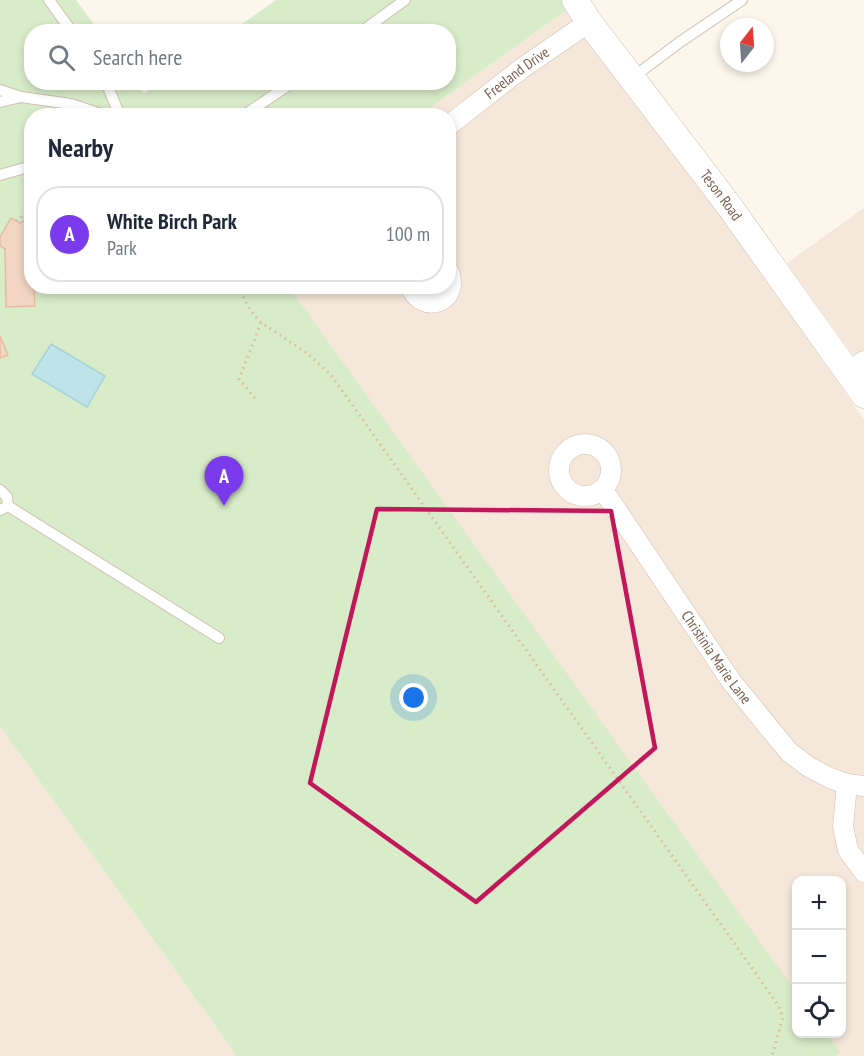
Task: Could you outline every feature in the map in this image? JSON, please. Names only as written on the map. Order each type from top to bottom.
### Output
[{"type":"street","name":"Teson Road","points":[[574,0],[856,367],[864,395]]},
{"type":"street","name":"Freeland Drive","points":[[456,120],[521,69],[589,22]]},
{"type":"street","points":[[413,294],[419,300],[427,303],[435,303],[448,294]]},
{"type":"street","name":"Christinia Marie Lane","points":[[603,490],[703,641],[766,726],[789,752],[809,767],[856,785]]},
{"type":"street","points":[[856,785],[843,827],[848,850],[864,872]]},
{"type":"lane","points":[[49,0],[66,24]]},
{"type":"lane","points":[[372,24],[405,0]]},
{"type":"lane","points":[[632,78],[742,0]]},
{"type":"lane","points":[[0,90],[21,97],[71,104],[83,108]]},
{"type":"lane","points":[[109,90],[117,108]]},
{"type":"lane","points":[[255,108],[281,90]]},
{"type":"lane","points":[[0,102],[21,97]]},
{"type":"lane","points":[[0,175],[24,168]]},
{"type":"lane","points":[[0,490],[7,497],[4,508],[219,638]]},
{"type":"path","points":[[16,221],[24,215]]},
{"type":"path","points":[[242,294],[249,308],[261,323],[308,354],[331,375],[778,1005],[783,1017],[772,1056]]},
{"type":"path","points":[[255,398],[239,379],[261,323]]},
{"type":"highlighted area","points":[[377,509],[611,511],[655,748],[476,902],[310,783]]},
{"type":"shaded area","points":[[575,4],[864,420],[864,1056],[835,1056],[839,1054],[828,1038],[846,1038],[846,876],[792,876],[792,988],[294,294],[456,294],[456,108],[430,108]]},
{"type":"shaded area","points":[[864,208],[864,370],[787,263]]},
{"type":"shaded area","points":[[0,726],[237,1056],[0,1056]]},
{"type":"green space","points":[[0,0],[76,0],[94,24],[24,24],[24,90],[141,90],[144,94],[150,90],[455,90],[430,108],[24,108],[24,294],[294,294],[792,986],[792,1038],[830,1038],[840,1052],[835,1056],[237,1056],[0,726]]},
{"type":"green space","points":[[276,0],[572,0],[575,4],[456,89],[456,24],[242,24]]},
{"type":"water","points":[[51,344],[105,376],[87,407],[32,374]]},
{"type":"building","points":[[11,218],[20,223],[24,221],[24,294],[34,294],[35,306],[6,307],[5,249],[0,246],[0,237]]},
{"type":"building","points":[[0,336],[8,355],[0,358]]},
{"type":"place","name":"White Birch Park","points":[[224,506]]}]
